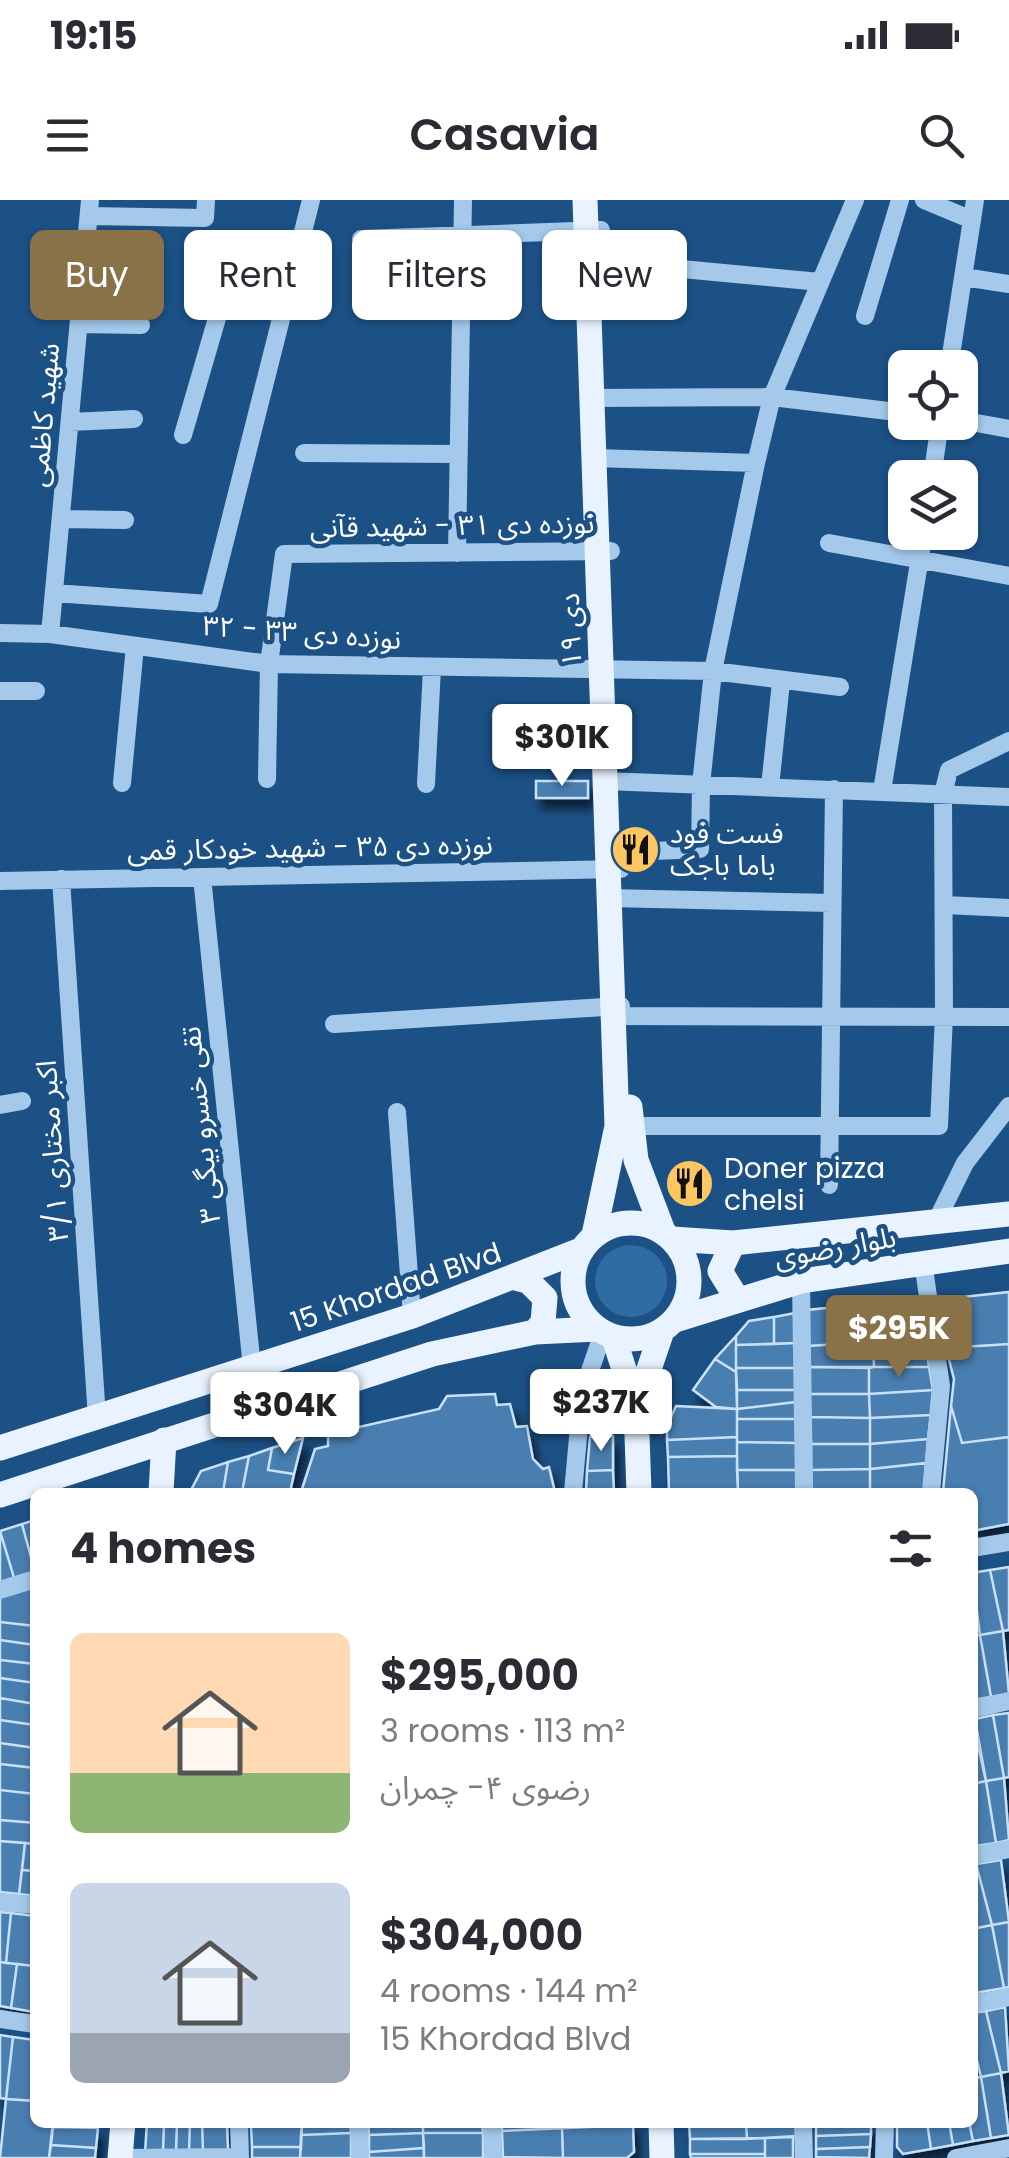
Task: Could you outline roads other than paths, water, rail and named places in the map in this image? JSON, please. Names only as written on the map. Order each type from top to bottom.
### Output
[{"type":"main road","name":"۱۹ دی","points":[[585,200],[593,230]]},
{"type":"main road","name":"۱۹ دی","points":[[593,230],[600,200]]},
{"type":"main road","name":"۱۹ دی","points":[[596,320],[620,1011],[636,1160],[667,1235]]},
{"type":"main road","name":"۱۹ دی","points":[[587,1243],[617,1126],[620,1011]]},
{"type":"main road","name":"بلوار رضوی","points":[[667,1235],[733,1243],[1009,1214]]},
{"type":"main road","points":[[636,1407],[669,1325],[686,1300],[690,1278],[684,1257],[667,1235],[640,1223],[616,1224],[587,1243],[572,1284],[575,1301],[605,1333],[636,1407],[639,1488]]},
{"type":"main road","name":"15 Khordad Blvd","points":[[0,1448],[412,1316],[516,1278],[587,1243]]},
{"type":"main road","points":[[733,1243],[720,1271],[736,1297]]},
{"type":"main road","name":"بلوار رضوی","points":[[669,1325],[736,1297],[801,1280],[1009,1250]]},
{"type":"main road","points":[[516,1278],[538,1288],[544,1298],[546,1310],[536,1332]]},
{"type":"main road","points":[[0,1495],[432,1354],[536,1332],[648,1338],[669,1325]]},
{"type":"main road","points":[[161,1488],[164,1440]]},
{"type":"main road","points":[[120,2158],[122,2128]]},
{"type":"main road","points":[[660,2128],[662,2158]]},
{"type":"street","points":[[302,230],[310,200]]},
{"type":"street","points":[[464,200],[464,230]]},
{"type":"street","points":[[654,850],[700,850],[701,785],[713,671],[756,463],[772,397],[855,200]]},
{"type":"street","points":[[865,316],[900,200]]},
{"type":"street","points":[[924,200],[972,220]]},
{"type":"street","points":[[952,350],[975,200]]},
{"type":"street","points":[[89,208],[205,209]]},
{"type":"street","name":"شهید کاظمی","points":[[50,634],[89,208]]},
{"type":"street","points":[[687,269],[820,282]]},
{"type":"street","points":[[964,277],[1009,284]]},
{"type":"street","points":[[183,435],[216,320]]},
{"type":"street","points":[[54,593],[208,604],[278,320]]},
{"type":"street","points":[[457,552],[462,320]]},
{"type":"street","points":[[79,324],[141,325]]},
{"type":"street","points":[[599,398],[772,397],[888,410]]},
{"type":"street","points":[[70,422],[134,419]]},
{"type":"street","points":[[978,423],[1009,429]]},
{"type":"street","points":[[304,453],[458,454]]},
{"type":"street","points":[[601,459],[756,463]]},
{"type":"street","points":[[61,519],[126,520]]},
{"type":"street","points":[[829,543],[1009,576]]},
{"type":"street","points":[[882,791],[921,550]]},
{"type":"street","name":"نوزده دی ۳۱ - شهید قآنی","points":[[269,664],[284,554],[604,551]]},
{"type":"street","name":"۳۲ - نوزده دی ۳۳","points":[[0,633],[50,634],[269,664],[713,671],[840,688]]},
{"type":"street","points":[[122,783],[135,646]]},
{"type":"street","points":[[267,780],[269,664]]},
{"type":"street","points":[[426,784],[432,668]]},
{"type":"street","points":[[770,787],[781,682]]},
{"type":"street","points":[[0,691],[36,691]]},
{"type":"street","points":[[630,1126],[939,1126],[944,1015],[943,794],[949,770],[1009,740]]},
{"type":"street","points":[[612,782],[1009,798]]},
{"type":"street","points":[[829,1185],[834,789]]},
{"type":"street","name":"نوزده دی ۳۵ - شهید خودکار قمی","points":[[0,881],[615,869]]},
{"type":"street","name":"۳ تقی خسرو بیگی","points":[[202,877],[252,1368]]},
{"type":"street","name":"۳/۱ اکبر مختاری","points":[[61,880],[97,1418]]},
{"type":"street","points":[[616,899],[832,902]]},
{"type":"street","points":[[944,905],[1009,908]]},
{"type":"street","points":[[334,1024],[620,1011],[1009,1017]]},
{"type":"street","points":[[0,1105],[22,1102]]},
{"type":"street","points":[[936,1222],[965,1163],[1009,1106]]},
{"type":"street","points":[[396,1112],[412,1316]]},
{"type":"street","points":[[923,1262],[941,1386],[931,1488]]},
{"type":"street","points":[[801,1280],[804,1488]]},
{"type":"street","points":[[572,1488],[582,1394],[605,1333]]},
{"type":"street","points":[[978,1547],[1009,1542]]},
{"type":"street","points":[[0,1590],[30,1581]]},
{"type":"street","points":[[978,1707],[1009,1701]]},
{"type":"street","points":[[978,1855],[1009,1849]]},
{"type":"street","points":[[0,1902],[30,1905]]},
{"type":"street","points":[[978,2003],[1009,1997]]},
{"type":"street","points":[[0,2019],[30,2023]]},
{"type":"street","points":[[120,2158],[240,2157],[239,2128]]},
{"type":"street","points":[[359,2128],[360,2158]]},
{"type":"street","points":[[492,2128],[493,2158]]},
{"type":"street","points":[[804,2128],[804,2158]]},
{"type":"street","points":[[884,2158],[885,2128]]},
{"type":"street","points":[[956,2158],[1009,2148]]},
{"type":"place","name":"فست فود باما باجک","points":[[635,849]]},
{"type":"place","name":"Doner pizza chelsi","points":[[689,1184]]}]
